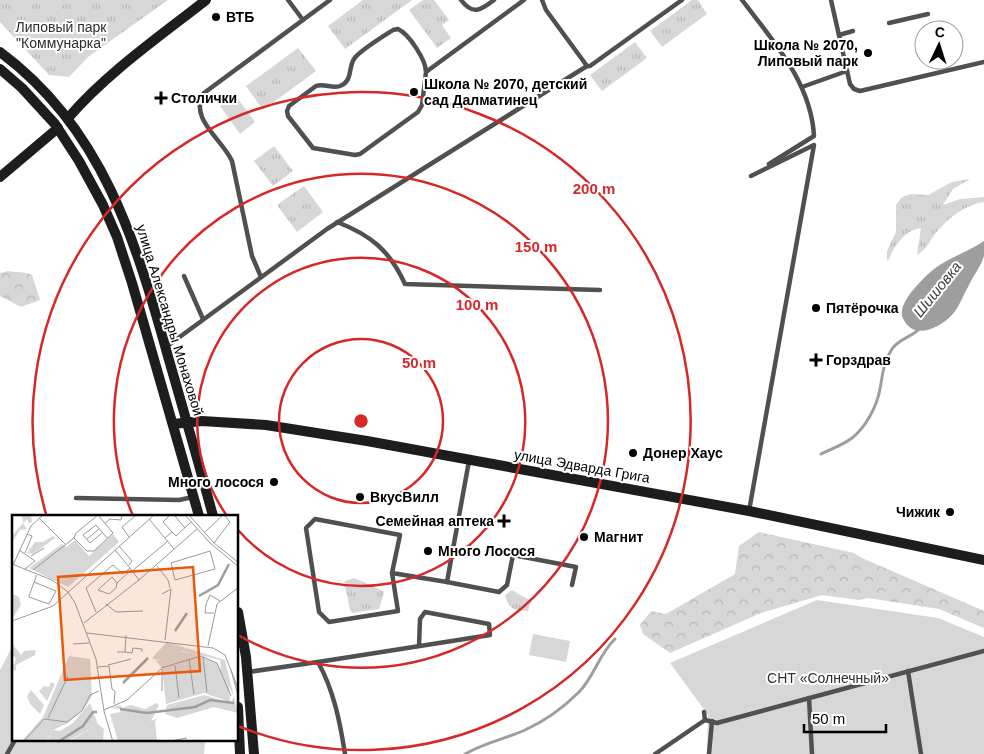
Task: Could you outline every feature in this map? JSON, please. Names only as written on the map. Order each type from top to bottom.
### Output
[{"type":"main road","points":[[68,118],[111,74],[206,0]]},
{"type":"main road","name":"улица Александры Монаховой","points":[[0,52],[32,78],[68,118],[105,178],[130,232],[146,278],[213,515]]},
{"type":"main road","name":"улица Александры Монаховой","points":[[0,69],[22,88],[58,128],[93,185],[116,237],[132,283],[199,515]]},
{"type":"main road","points":[[0,177],[58,128]]},
{"type":"main road","name":"улица Эдварда Грига","points":[[173,424],[202,421],[266,425],[750,511],[984,560]]},
{"type":"main road","points":[[239,618],[248,672],[254,754]]},
{"type":"main road","points":[[239,730],[240,754]]},
{"type":"lane","points":[[288,0],[303,20]]},
{"type":"lane","points":[[261,277],[252,256],[232,161],[200,116],[199,103],[204,93],[330,0]]},
{"type":"lane","points":[[461,0],[466,6],[474,10],[482,8],[494,0]]},
{"type":"lane","points":[[426,72],[422,57],[403,31],[395,29],[354,58],[349,78],[346,82],[337,87],[321,84],[316,86],[289,106],[288,116],[313,148],[355,155],[360,154],[418,112],[422,105],[426,72],[524,0]]},
{"type":"lane","points":[[542,0],[546,10],[587,66]]},
{"type":"lane","points":[[165,347],[337,222],[587,66],[593,65],[682,0]]},
{"type":"lane","points":[[742,0],[790,66],[802,87],[811,112],[814,136],[751,176],[814,145],[750,511]]},
{"type":"lane","points":[[831,0],[847,72],[852,87],[860,91],[984,62]]},
{"type":"lane","points":[[889,23],[928,14]]},
{"type":"lane","points":[[839,34],[853,31]]},
{"type":"lane","points":[[802,87],[847,72]]},
{"type":"lane","points":[[337,222],[360,233],[382,248],[398,270],[405,284],[600,290]]},
{"type":"lane","points":[[184,276],[203,320]]},
{"type":"lane","points":[[448,582],[469,460]]},
{"type":"lane","points":[[76,498],[179,500],[193,497]]},
{"type":"lane","points":[[315,519],[400,535],[392,573],[398,611],[329,622],[319,612],[306,528],[315,519]]},
{"type":"lane","points":[[392,573],[500,592],[507,585],[513,555],[576,567],[572,586]]},
{"type":"lane","points":[[248,672],[318,662],[419,646],[490,634],[489,624],[425,612],[420,619],[419,646]]},
{"type":"lane","points":[[705,720],[718,723],[984,651]]},
{"type":"lane","points":[[318,662],[326,676],[338,713],[345,754]]},
{"type":"lane","points":[[908,671],[921,754]]},
{"type":"lane","points":[[809,698],[812,754]]},
{"type":"lane","points":[[704,712],[705,720]]},
{"type":"lane","points":[[655,754],[705,720]]},
{"type":"lane","points":[[709,754],[712,722]]},
{"type":"lane","points":[[7,754],[14,742]]},
{"type":"green space","name":"Липовый парк \"Коммунарка\"","points":[[0,0],[168,0],[88,57],[69,77],[49,75],[0,22]]},
{"type":"green space","points":[[363,0],[412,0],[345,49],[328,26]]},
{"type":"green space","points":[[423,0],[434,0],[449,20],[442,25],[451,38],[437,48],[409,10]]},
{"type":"green space","points":[[692,0],[698,0],[707,14],[662,47],[650,31]]},
{"type":"green space","points":[[635,42],[647,58],[602,91],[590,75]]},
{"type":"green space","points":[[298,48],[316,71],[263,110],[246,86]]},
{"type":"green space","points":[[235,95],[255,122],[240,134],[220,106]]},
{"type":"green space","points":[[274,146],[293,171],[273,186],[254,161]]},
{"type":"green space","points":[[970,179],[953,189],[943,205],[960,199],[984,197],[984,202],[963,209],[951,218],[935,234],[926,248],[917,255],[921,228],[915,229],[900,240],[887,260],[887,251],[896,232],[896,205],[902,197],[911,194],[928,195],[952,182]]},
{"type":"green space","points":[[304,186],[323,212],[297,232],[277,205]]},
{"type":"green space","points":[[8,271],[32,275],[40,300],[21,307],[0,296],[0,273]]},
{"type":"green space","points":[[759,532],[854,553],[984,611],[984,628],[939,609],[868,598],[859,600],[822,595],[761,613],[670,653],[643,634],[640,625],[651,611],[666,614],[735,574],[739,546]]},
{"type":"green space","points":[[354,578],[383,591],[379,609],[352,613],[344,586],[345,581]]},
{"type":"green space","points":[[512,590],[531,601],[528,611],[513,608],[508,604],[505,595]]},
{"type":"green space","name":"СНТ «Солнечный»","points":[[817,600],[938,618],[984,637],[984,754],[707,754],[708,715],[670,663]]},
{"type":"green space","points":[[533,634],[570,641],[566,662],[529,655]]},
{"type":"green space","points":[[12,647],[12,742],[205,742],[204,754],[0,754],[0,670]]},
{"type":"water","points":[[984,241],[983,260],[954,313],[934,328],[928,330],[915,330],[910,327],[905,322],[902,312],[906,300],[915,288],[940,265]]},
{"type":"waterway","name":"Шишовка","points":[[821,454],[841,445],[862,428],[876,402],[889,354],[898,343],[919,329]]},
{"type":"waterway","points":[[465,754],[525,730],[561,708],[589,680],[609,645],[615,639]]},
{"type":"place","name":"ВТБ","points":[[216,17]]},
{"type":"place","name":"Школа № 2070, Липовый парк","points":[[868,53]]},
{"type":"place","name":"Школа № 2070, детский сад Далматинец","points":[[414,92]]},
{"type":"place","name":"Столички","points":[[161,98]]},
{"type":"place","name":"Пятёрочка","points":[[816,308]]},
{"type":"place","name":"Горздрав","points":[[816,360]]},
{"type":"place","name":"Донер Хаус","points":[[633,453]]},
{"type":"place","name":"Много лосося","points":[[274,482]]},
{"type":"place","name":"ВкусВилл","points":[[360,497]]},
{"type":"place","name":"Чижик","points":[[950,512]]},
{"type":"place","name":"Семейная аптека","points":[[504,521]]},
{"type":"place","name":"Магнит","points":[[584,537]]},
{"type":"place","name":"Много Лосося","points":[[428,551]]}]
